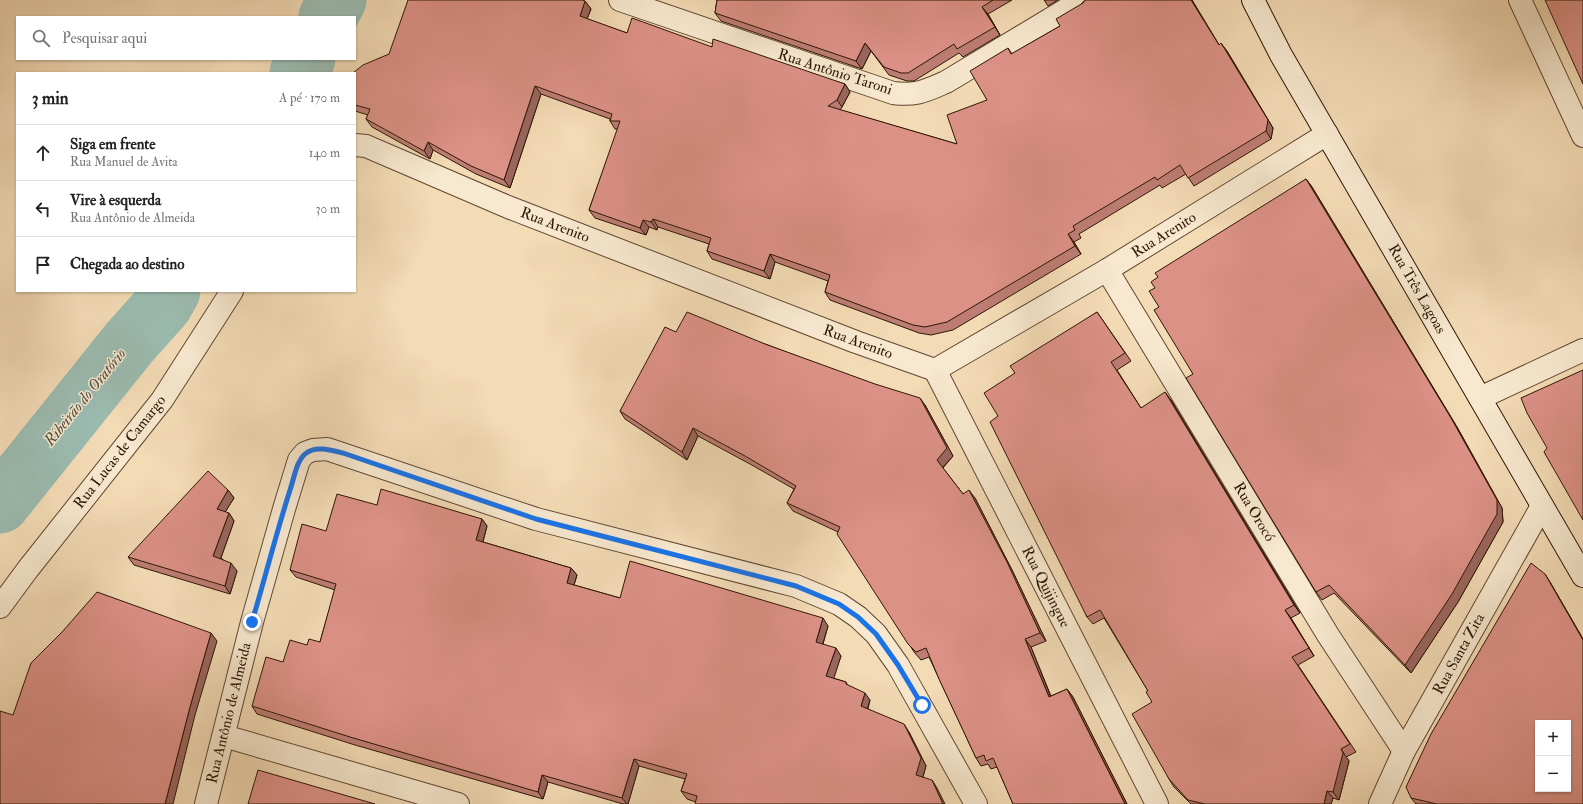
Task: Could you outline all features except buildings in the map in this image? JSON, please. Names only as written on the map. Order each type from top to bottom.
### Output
[{"type":"street","name":"Rua Antônio Taroni","points":[[620,0],[893,93],[908,95],[925,91],[946,82],[1082,0]]},
{"type":"street","name":"Rua Três Lagoas","points":[[1253,0],[1281,55],[1542,506],[1577,557],[1583,576]]},
{"type":"street","points":[[1520,0],[1583,136]]},
{"type":"street","name":"Rua Arenito","points":[[356,145],[366,146],[508,207],[848,339],[935,370],[1107,270],[1327,134]]},
{"type":"street","name":"Rua Orocó","points":[[1107,270],[1328,635],[1404,751]]},
{"type":"street","name":"Rua Lucas de Camargo","points":[[0,606],[162,400],[231,292]]},
{"type":"street","points":[[1480,398],[1583,350]]},
{"type":"street","name":"Rua Quijingue","points":[[935,370],[1157,804]]},
{"type":"street","name":"Rua Antônio de Almeida","points":[[206,804],[252,622],[299,460],[305,453],[313,450],[327,449],[343,453],[536,519],[796,586],[839,604],[858,617],[876,634],[898,665],[976,804]]},
{"type":"street","name":"Rua Santa Zita","points":[[1380,804],[1404,751],[1542,506]]},
{"type":"street","points":[[224,736],[458,804]]},
{"type":"waterway","name":"Ribeirão do Oratório","points":[[329,16],[337,0]]},
{"type":"waterway","name":"Ribeirão do Oratório","points":[[300,72],[306,60]]},
{"type":"waterway","name":"Ribeirão do Oratório","points":[[0,504],[129,343],[163,305],[170,292]]},
{"type":"route","points":[[252,622],[299,460],[305,453],[313,450],[327,449],[343,453],[536,519],[796,586],[839,604],[858,617],[876,634],[898,665],[922,705]]}]
